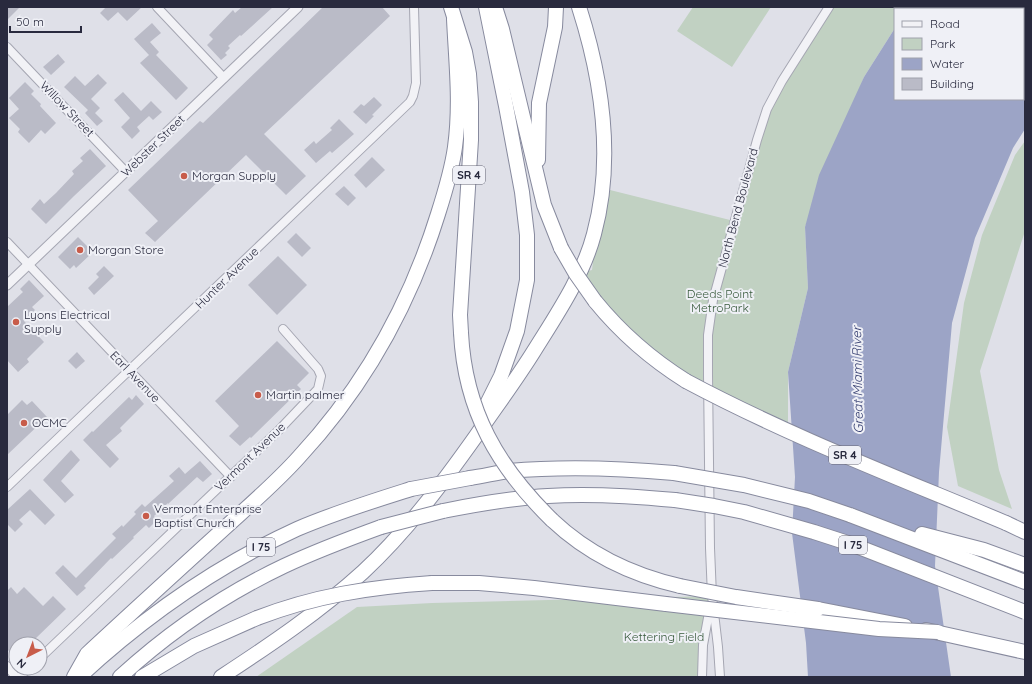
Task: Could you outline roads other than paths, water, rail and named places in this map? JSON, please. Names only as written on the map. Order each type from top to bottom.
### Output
[{"type":"highway","points":[[460,457],[501,376],[517,331],[527,280],[527,235],[522,192],[486,7]]},
{"type":"highway","name":"SR 4","points":[[494,7],[502,29],[544,204],[561,248],[580,281],[594,301],[636,345],[662,366],[686,381],[723,400],[804,438],[1025,531]]},
{"type":"highway","points":[[538,179],[540,103],[555,27],[556,7]]},
{"type":"highway","points":[[220,677],[306,619],[362,572],[394,541],[433,494],[522,371],[585,263],[594,234],[602,188],[603,134],[596,73],[588,36],[579,7]]},
{"type":"highway","points":[[74,677],[86,654],[299,458],[355,387],[391,328],[409,292],[424,256],[443,197],[455,147],[459,105],[452,13]]},
{"type":"highway","name":"SR 4","points":[[452,13],[465,52],[469,74],[471,102],[471,140],[460,314],[463,356],[469,387],[487,434],[500,459],[516,481],[552,520],[578,542],[618,565],[639,574],[680,586],[818,609],[938,632],[1025,652]]},
{"type":"highway","name":"I 75","points":[[79,677],[126,636],[164,607],[212,574],[278,538],[368,502],[412,489],[508,472],[590,468],[634,469],[674,473],[744,485],[802,499],[850,514],[1025,582]]},
{"type":"highway","name":"I 75","points":[[120,677],[152,650],[201,614],[253,582],[318,551],[381,527],[442,511],[486,503],[548,496],[607,495],[675,500],[744,512],[851,544],[1025,612]]},
{"type":"highway","points":[[850,514],[984,550],[1025,565]]},
{"type":"highway","points":[[142,677],[194,646],[256,618],[295,604],[346,592],[390,586],[432,583],[479,584],[534,588],[879,629],[938,632]]},
{"type":"highway","points":[[1009,649],[1025,655]]},
{"type":"street","points":[[157,7],[224,78]]},
{"type":"street","name":"Webster Street","points":[[7,285],[298,7]]},
{"type":"street","name":"Hunter Avenue","points":[[7,487],[410,102],[416,87],[414,7]]},
{"type":"street","name":"North Bend Boulevard","points":[[720,677],[712,596],[708,335],[713,300],[767,109],[782,80],[829,7]]},
{"type":"street","name":"Willow Street","points":[[7,47],[126,172]]},
{"type":"street","name":"Earl Avenue","points":[[7,242],[231,476]]},
{"type":"street","name":"Vermont Avenue","points":[[48,650],[279,430],[318,389],[321,376],[318,369],[283,329]]},
{"type":"street","name":"North Bend Boulevard","points":[[702,677],[703,645],[712,596]]},
{"type":"street","points":[[7,666],[18,677]]},
{"type":"water","name":"Great Miami River","points":[[1025,7],[1025,129],[1013,148],[975,238],[952,323],[939,472],[935,566],[951,677],[808,677],[806,643],[792,533],[795,477],[788,372],[808,288],[805,227],[819,175],[864,77],[894,30],[894,100],[1024,100],[1024,8],[908,8]]},
{"type":"place","name":"Morgan Supply","points":[[184,176]]},
{"type":"place","name":"Morgan Store","points":[[80,250]]},
{"type":"place","name":"Lyons Electrical Supply","points":[[16,322]]},
{"type":"place","name":"Martin palmer","points":[[258,395]]},
{"type":"place","name":"OCMC","points":[[24,423]]},
{"type":"place","name":"Vermont Enterprise Baptist Church","points":[[146,516]]},
{"type":"park label","name":"Deeds Point MetroPark","points":[[720,301]]},
{"type":"park label","name":"Kettering Field","points":[[664,637]]}]
